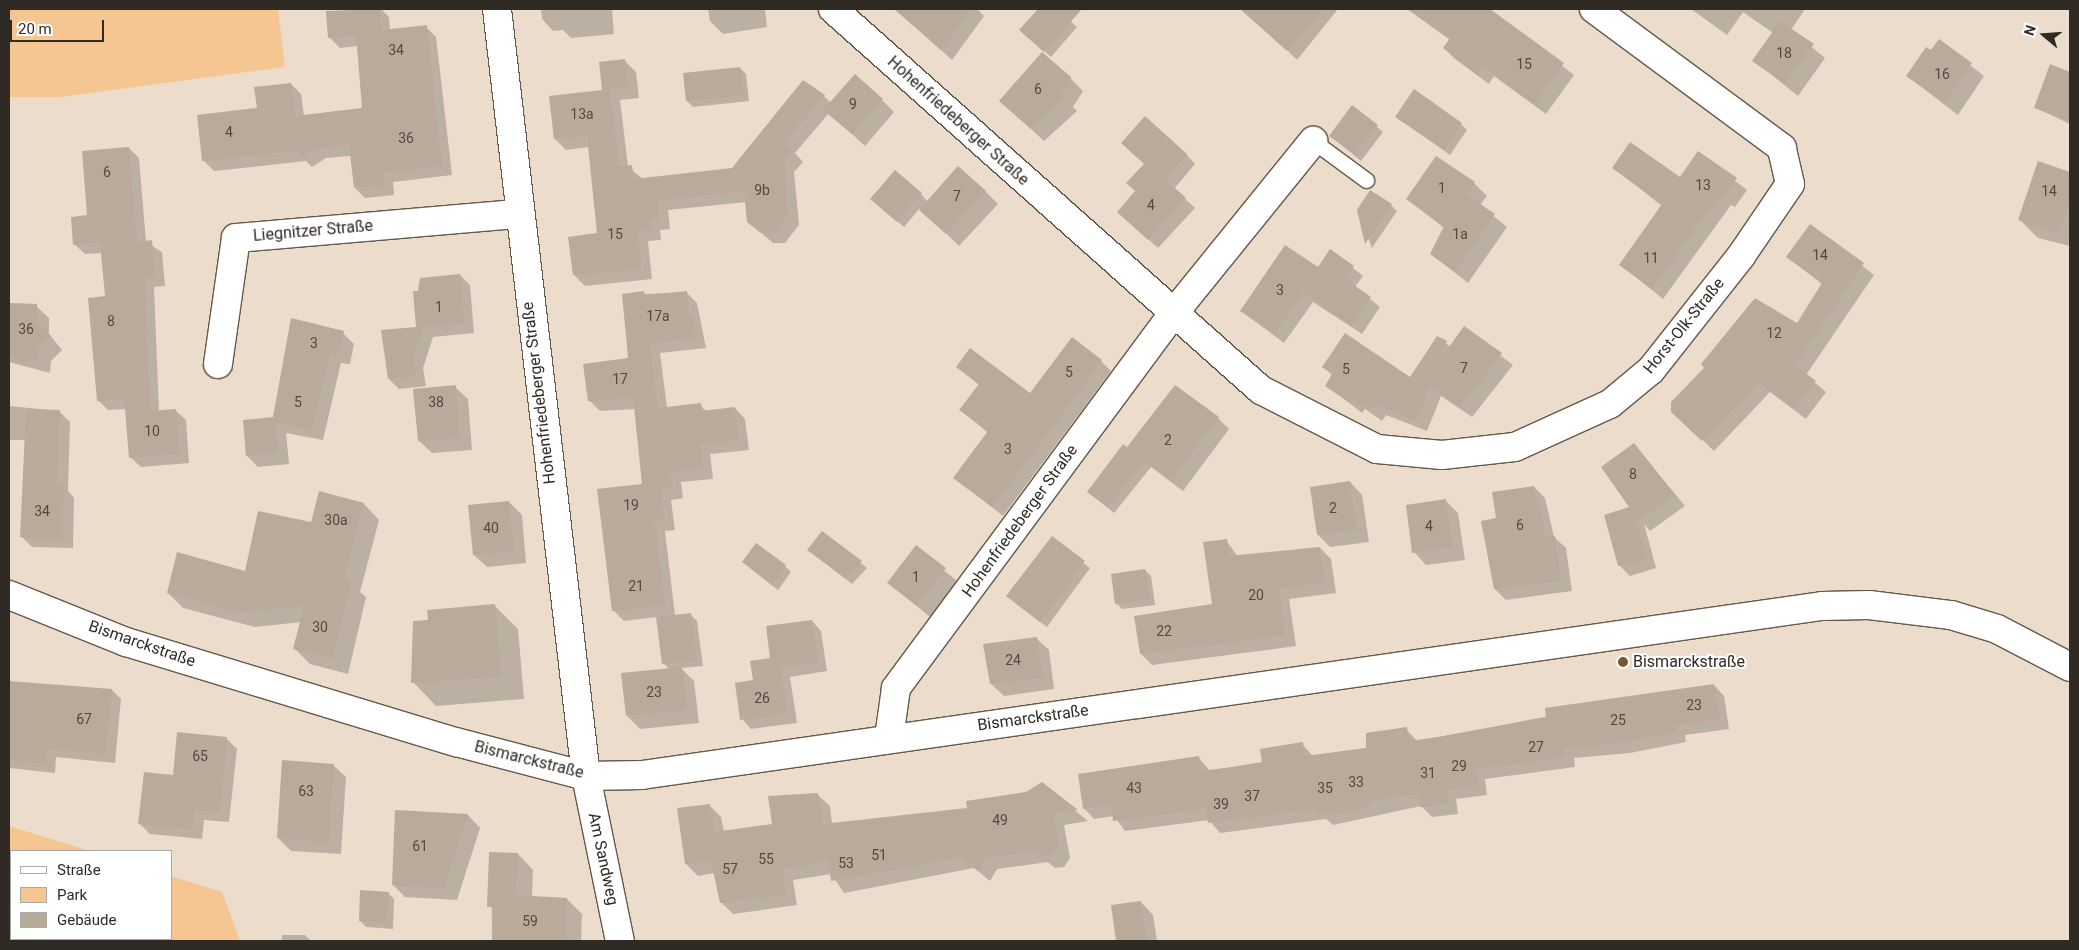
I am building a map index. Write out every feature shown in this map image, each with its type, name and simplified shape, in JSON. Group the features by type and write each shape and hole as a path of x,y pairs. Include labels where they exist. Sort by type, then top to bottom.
{"street":[{"name":"Hohenfriedeberger Straße","path":"497,9 517,214 586,776"},
{"name":"Hohenfriedeberger Straße","path":"833,9 1173,314"},
{"name":"Horst-Olk-Straße","path":"1173,314 1262,390 1377,449 1442,455 1515,447 1610,404 1651,370 1742,256 1790,184 1782,148 1594,9"},
{"name":"Hohenfriedeberger Straße","path":"889,738 896,688 1173,314 1313,141"},
{"name":"Liegnitzer Straße","path":"218,364 236,238 517,214"},
{"name":"Bismarckstraße","path":"9,595 126,642 456,742 586,776 642,775 889,738 1822,606 1869,605 1951,615 1997,629 2070,667"},
{"name":"Am Sandweg","path":"586,776 620,941"}],"lane":[{"path":"1313,141 1366,180"}],"green space":[{"path":"9,9 278,9 285,67 60,97 9,97"},
{"path":"9,826 87,850 10,850 10,940 172,940 172,876 222,892 240,941 9,941"}],"building":[{"path":"379,9 382,30 427,25 442,166 383,172 385,185 354,188 349,145 315,149 301,157 300,150 202,161 197,115 257,108 254,87 291,83 295,116 362,108 356,35 328,38 326,11"},
{"path":"894,9 971,9 941,50"},
{"path":"1038,9 1082,9 1044,52 1019,30"},
{"path":"1240,9 1325,9 1287,51"},
{"path":"1408,9 1490,9 1564,63 1534,104 1483,66 1477,74 1443,48 1450,38"},
{"path":"1780,21 1814,44 1785,84 1752,61"},
{"path":"1939,39 1972,63 1945,103 1906,76 1926,47 1931,50"},
{"path":"1042,52 1071,77 1070,84 1062,94 1066,97 1031,129 999,101"},
{"path":"625,59 628,87 610,89 619,166 632,165 634,179 732,168 803,80 825,95 785,142 793,150 784,161 788,214 774,232 761,233 747,222 744,191 658,200 660,218 650,219 651,229 638,231 641,269 573,275 568,237 597,233 587,136 554,139 549,96 602,90 599,62"},
{"path":"2050,64 2070,72 2070,121 2034,108"},
{"path":"740,67 744,95 686,101 683,73"},
{"path":"855,74 883,99 852,134 823,110"},
{"path":"1414,89 1462,123 1444,150 1395,117"},
{"path":"1352,105 1378,125 1355,155 1329,136"},
{"path":"1145,116 1187,154 1165,179 1186,198 1148,240 1117,212 1135,191 1126,183 1144,164 1121,143"},
{"path":"1630,142 1680,177 1698,151 1737,178 1723,197 1720,195 1652,289 1619,265 1662,204 1612,168"},
{"path":"129,147 137,242 152,240 155,276 145,277 150,411 176,409 180,453 129,458 124,398 97,401 88,298 105,296 100,242 73,245 71,217 87,215 82,151"},
{"path":"1436,156 1475,182 1467,195 1495,214 1455,272 1430,254 1444,226 1406,199"},
{"path":"2038,161 2070,172 2070,201 2059,233 2018,220"},
{"path":"958,166 986,191 946,234 919,210"},
{"path":"895,170 922,193 897,222 870,199"},
{"path":"1370,190 1392,204 1365,244 1357,210"},
{"path":"1810,224 1864,263 1795,365 1816,381 1795,409 1759,382 1702,441 1671,412 1671,402 1704,368 1701,364 1755,298 1797,323 1822,283 1786,257"},
{"path":"1285,245 1318,267 1330,249 1354,266 1345,279 1371,297 1352,326 1303,293 1275,334 1240,311"},
{"path":"460,274 465,324 423,327 413,357 416,376 388,379 381,330 416,327 413,291 418,291 420,278"},
{"path":"644,291 645,296 687,291 689,313 694,318 696,337 650,343 658,408 701,403 702,411 735,407 739,440 700,444 703,468 671,472 673,488 661,489 665,519 655,521 665,605 612,611 597,489 642,484 633,397 588,401 583,364 628,358 622,294"},
{"path":"9,303 37,304 37,321 51,336 39,348 38,361 21,361 9,354"},
{"path":"291,318 344,331 339,354 330,353 312,430 275,423 278,453 246,456 243,420 273,417"},
{"path":"1464,326 1502,353 1460,407 1430,386 1416,421 1375,404 1370,410 1353,399 1350,403 1325,386 1332,374 1322,367 1345,333 1410,377 1437,336 1447,341 1439,361"},
{"path":"1072,337 1102,360 992,507 953,478 988,431 959,410 979,384 956,367 970,348 1030,393"},
{"path":"456,385 460,438 418,441 413,389"},
{"path":"1175,385 1219,417 1171,481 1127,447"},
{"path":"26,409 60,410 57,486 64,486 63,538 20,537"},
{"path":"1634,443 1675,495 1638,521 1634,515 1647,558 1618,566 1604,515 1629,507 1601,467"},
{"path":"1123,444 1145,461 1107,507 1087,492"},
{"path":"1350,481 1357,530 1317,535 1310,487"},
{"path":"1534,486 1546,537 1555,536 1561,580 1494,589 1481,521 1496,518 1492,492"},
{"path":"319,491 364,503 344,579 351,581 333,659 293,649 304,606 239,612 167,593 177,552 245,571 258,511 311,522"},
{"path":"1446,499 1453,547 1412,553 1406,505"},
{"path":"509,501 514,551 473,555 468,505"},
{"path":"822,531 862,561 846,579 807,550"},
{"path":"1052,536 1085,561 1040,622 1006,596"},
{"path":"1227,539 1229,556 1320,547 1325,582 1279,589 1285,635 1140,654 1134,616 1212,604 1203,542"},
{"path":"756,543 786,565 772,585 742,562"},
{"path":"916,545 946,568 917,606 887,583"},
{"path":"1145,569 1150,599 1115,604 1111,574"},
{"path":"495,604 501,676 411,683 413,621 428,620 427,610"},
{"path":"691,613 697,660 662,664 656,617"},
{"path":"812,620 818,662 781,667 788,713 740,720 735,683 753,680 750,661 770,658 766,626"},
{"path":"1037,637 1043,677 990,684 983,644"},
{"path":"682,667 687,710 626,716 621,673"},
{"path":"9,681 112,689 106,754 47,748 45,764 9,760"},
{"path":"1714,684 1720,719 1675,725 1676,732 1619,743 1564,748 1565,757 1475,769 1478,785 1447,789 1449,803 1420,807 1419,794 1373,800 1367,808 1337,813 1321,815 1314,809 1208,823 1206,808 1113,821 1111,805 1083,809 1078,774 1199,756 1201,771 1232,767 1262,762 1260,749 1303,742 1305,756 1366,748 1366,733 1407,727 1409,741 1439,737 1546,718 1545,708"},
{"path":"177,732 227,737 220,812 194,810 192,829 138,824 144,772 173,775"},
{"path":"282,760 334,764 329,842 277,838"},
{"path":"1042,782 1078,810 1053,813 1059,846 1052,855 1042,857 1035,850 986,858 978,871 962,857 831,881 828,861 782,869 786,894 720,903 711,861 685,864 677,808 710,804 714,832 772,824 768,796 818,793 823,824 967,808 966,801 1026,792"},
{"path":"395,810 468,814 444,888 392,885"},
{"path":"489,852 518,853 516,895 567,898 566,941 492,941 494,907 487,907"},
{"path":"360,890 389,892 387,923 359,921"},
{"path":"1141,901 1147,941 1116,941 1111,905"}],"place":[{"name":"Bismarckstraße","path":"1623,662"}]}
